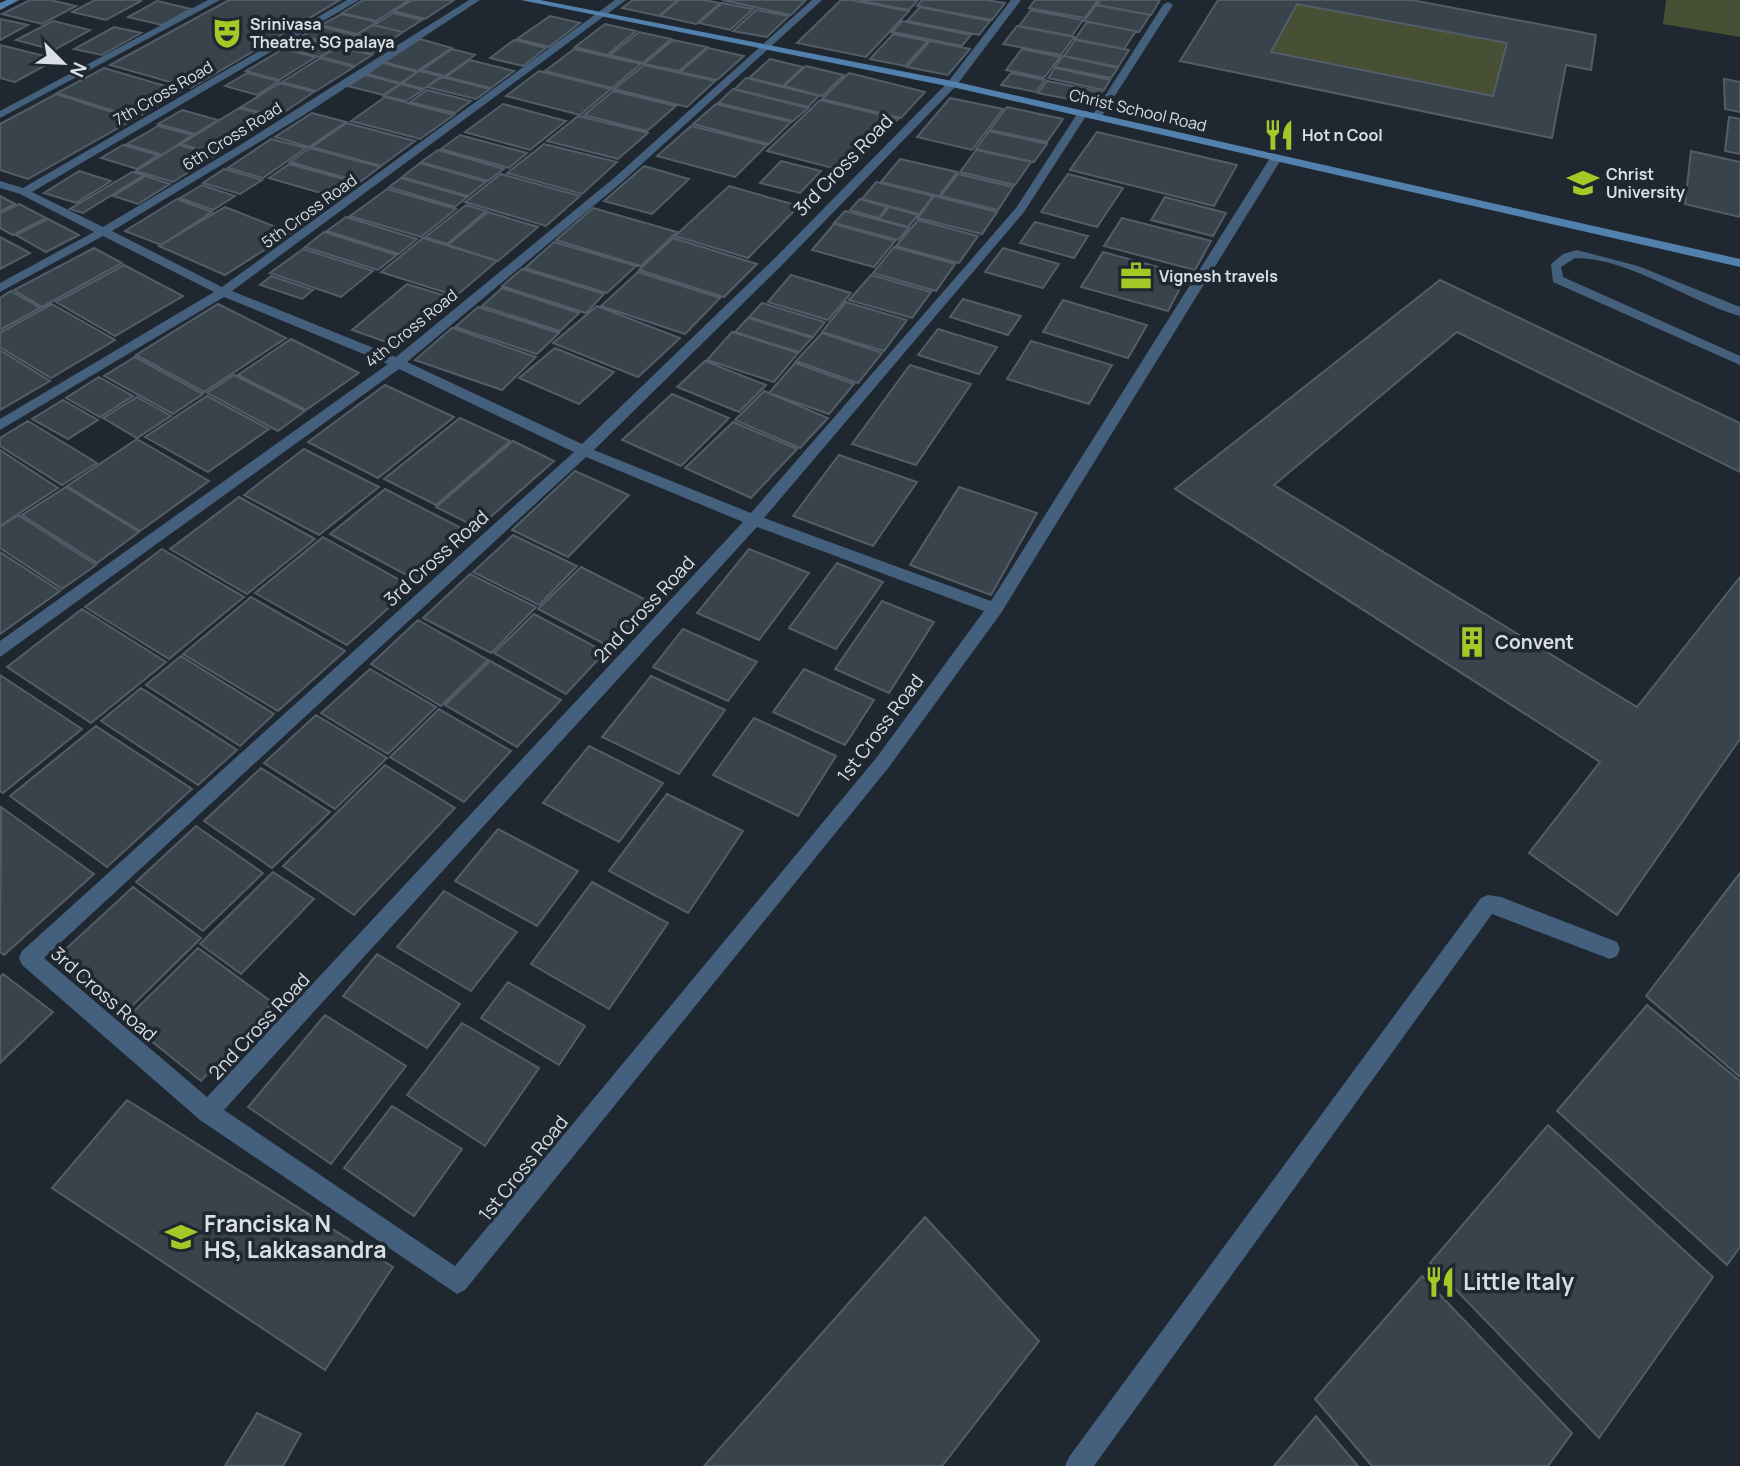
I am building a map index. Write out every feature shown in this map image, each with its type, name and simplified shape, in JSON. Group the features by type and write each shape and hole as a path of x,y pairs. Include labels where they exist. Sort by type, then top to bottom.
{"street":[{"path":"0,6 13,0"},
{"path":"0,115 215,0"},
{"name":"7th Cross Road","path":"24,192 354,0"},
{"name":"6th Cross Road","path":"0,288 103,234 335,91 475,0"},
{"name":"Christ School Road","path":"526,0 952,84 1740,263"},
{"name":"5th Cross Road","path":"0,425 223,292 621,0"},
{"name":"4th Cross Road","path":"0,650 398,363 618,180 817,0"},
{"name":"3rd Cross Road","path":"208,1112 29,958 584,451 780,260 952,84 1016,0"},
{"name":"2nd Cross Road","path":"208,1112 754,520 1020,210 1168,5"},
{"name":"1st Cross Road","path":"208,1112 457,1282 883,762 995,609 1276,158"},
{"path":"0,184 24,192 223,292 398,363 584,451 754,520 995,609"},
{"path":"1740,312 1604,260 1577,254 1562,259 1555,267 1558,279 1740,361"},
{"path":"1078,1466 1488,904 1501,906 1610,949"}],"green space":[{"path":"1666,0 1740,0 1740,37 1663,24"},
{"path":"1297,4 1507,43 1493,96 1271,52"}],"building":[{"path":"30,0 50,0 76,6 42,24 2,14"},
{"path":"95,0 141,1 106,20 72,12"},
{"name":"Srinivasa Theatre, SG palaya","path":"229,0 340,0 191,88 110,65"},
{"path":"363,0 409,0 376,21 342,13"},
{"path":"412,0 454,0 425,19 394,11"},
{"path":"633,0 678,0 659,16 622,8"},
{"path":"679,0 720,3 696,24 660,16"},
{"path":"722,0 806,0 791,15"},
{"path":"841,0 909,11 866,57 797,43"},
{"path":"858,0 918,0 909,10"},
{"path":"922,0 986,0 1005,3 992,20 917,6"},
{"path":"1035,0 1098,0 1085,18 1029,8"},
{"path":"1100,0 1160,0 1151,15 1097,5"},
{"path":"1218,0 1412,0 1596,35 1591,70 1566,65 1552,138 1180,61","holes":["1297,4 1507,43 1493,96 1271,52"]},
{"path":"157,1 191,9 162,25 128,17"},
{"path":"722,3 753,9 730,30 699,23"},
{"path":"1096,5 1150,15 1139,32 1084,21"},
{"path":"920,7 990,21 979,35 907,21"},
{"path":"756,10 789,16 767,37 733,31"},
{"path":"1031,10 1083,20 1072,36 1019,26"},
{"path":"393,13 422,20 403,32 374,25"},
{"path":"342,14 377,22 357,34 321,25"},
{"path":"550,16 580,23 549,47 517,39"},
{"path":"0,19 28,25 0,40"},
{"path":"53,21 90,30 54,50 16,40"},
{"path":"902,21 971,35 962,46 892,32"},
{"path":"1087,22 1136,31 1124,49 1075,39"},
{"path":"605,24 636,31 607,55 575,47"},
{"path":"373,25 403,32 388,42 358,34"},
{"path":"319,26 354,35 338,45 302,36"},
{"path":"1017,26 1074,37 1061,55 1003,44"},
{"path":"114,27 141,33 102,55 74,49"},
{"path":"639,32 671,39 643,63 610,55"},
{"path":"893,34 928,41 905,66 870,59"},
{"path":"357,35 388,43 371,54 339,46"},
{"path":"302,38 336,47 319,57 285,48"},
{"path":"420,39 452,48 417,71 384,62"},
{"path":"514,40 546,48 523,66 490,58"},
{"path":"673,40 707,47 679,71 644,64"},
{"path":"1075,40 1129,50 1118,67 1064,56"},
{"path":"930,41 970,49 948,75 907,67"},
{"path":"0,45 57,59 15,82 0,78"},
{"path":"338,47 372,55 355,66 321,57"},
{"path":"708,48 744,56 717,80 680,72"},
{"path":"283,49 316,57 279,80 246,71"},
{"path":"452,49 475,55 445,76 422,70"},
{"path":"574,49 641,64 612,88 545,71"},
{"path":"1022,49 1060,57 1044,78 1006,70"},
{"path":"1063,56 1118,68 1111,78 1055,67"},
{"path":"320,58 354,67 316,91 282,82"},
{"path":"770,59 803,67 783,86 749,78"},
{"path":"470,60 514,71 491,88 446,77"},
{"path":"383,63 417,72 401,83 367,74"},
{"path":"644,65 715,81 687,107 614,89"},
{"path":"806,66 844,75 822,96 784,86"},
{"path":"104,68 182,91 136,118 57,93"},
{"path":"1055,68 1110,80 1104,90 1048,78"},
{"path":"419,71 441,76 424,89 402,83"},
{"path":"539,71 611,89 580,115 506,96"},
{"path":"247,73 279,81 257,95 225,86"},
{"path":"849,73 925,92 901,118 822,99"},
{"path":"1011,73 1045,80 1036,92 1001,85"},
{"path":"366,75 400,84 383,95 348,86"},
{"path":"442,77 490,89 476,99 427,87"},
{"path":"746,78 819,96 808,107 735,89"},
{"path":"1724,79 1740,82 1740,112 1725,109"},
{"path":"1047,81 1102,92 1094,104 1038,93"},
{"path":"280,83 314,92 277,117 241,107"},
{"path":"401,84 423,90 406,101 384,96"},
{"path":"733,89 808,108 793,121 718,103"},
{"path":"427,90 471,101 455,113 410,102"},
{"path":"613,91 676,106 647,131 584,115"},
{"path":"56,94 134,119 28,179 0,170 0,124"},
{"path":"385,97 454,115 420,139 351,121"},
{"path":"950,98 1003,109 972,150 917,137"},
{"path":"820,100 898,119 848,172 767,151"},
{"path":"503,104 566,121 530,150 465,132"},
{"path":"716,104 791,122 769,144 693,124"},
{"path":"1007,107 1063,119 1047,142 990,130"},
{"path":"239,108 274,117 216,154 181,144"},
{"path":"182,110 218,120 195,134 158,124"},
{"path":"312,113 346,122 309,147 275,137"},
{"path":"578,116 648,133 618,159 547,141"},
{"path":"1729,117 1740,119 1740,154 1725,151"},
{"path":"347,123 415,141 381,166 312,147"},
{"path":"158,126 192,135 162,155 127,144"},
{"path":"691,126 767,145 735,177 657,156"},
{"path":"989,131 1047,144 1034,162 976,149"},
{"path":"1097,132 1237,165 1214,206 1070,170"},
{"path":"460,135 527,153 509,168 441,149"},
{"path":"271,139 306,148 263,178 228,168"},
{"path":"544,144 617,162 582,194 507,173"},
{"path":"123,145 158,155 137,169 101,158"},
{"path":"179,145 215,155 173,182 136,171"},
{"path":"310,148 380,167 360,182 290,162"},
{"path":"438,150 504,169 488,181 421,162"},
{"path":"976,150 1031,162 1015,185 960,172"},
{"path":"1691,151 1740,162 1740,217 1685,204"},
{"path":"900,159 957,172 939,196 881,182"},
{"path":"781,161 821,171 800,193 760,183"},
{"path":"420,163 486,182 468,196 402,177"},
{"path":"289,164 358,183 338,198 269,178"},
{"path":"644,166 689,179 652,214 604,201"},
{"path":"224,169 262,180 240,194 203,183"},
{"path":"79,171 111,181 76,203 44,193"},
{"path":"132,172 144,175 83,213 70,209"},
{"path":"501,174 580,196 546,226 465,202"},
{"path":"958,174 1013,187 998,210 941,196"},
{"path":"1068,174 1123,188 1097,227 1041,212"},
{"path":"146,176 170,184 138,204 113,196"},
{"path":"401,178 467,197 455,207 389,187"},
{"path":"876,182 933,196 919,214 862,199"},
{"path":"202,185 235,196 213,210 180,198"},
{"path":"729,186 799,206 748,258 675,236"},
{"path":"387,189 456,209 421,237 350,216"},
{"path":"0,196 15,204 0,211"},
{"path":"934,196 997,212 982,234 918,218"},
{"path":"1165,197 1226,213 1213,236 1151,220"},
{"path":"177,199 212,212 161,245 125,231"},
{"path":"860,199 887,207 879,218 850,210"},
{"path":"19,204 46,218 13,235 0,228 0,213"},
{"path":"466,205 486,211 447,244 425,237"},
{"path":"225,207 291,233 225,275 159,246"},
{"path":"889,207 918,215 908,227 879,219"},
{"path":"593,208 677,232 641,266 556,240"},
{"path":"845,211 909,228 898,240 834,223"},
{"path":"488,212 538,227 498,261 448,245"},
{"path":"346,217 417,239 399,254 327,231"},
{"path":"1122,218 1211,241 1195,270 1104,246"},
{"path":"48,219 79,235 46,252 16,235"},
{"path":"918,220 978,236 959,263 896,246"},
{"path":"1035,222 1088,236 1074,258 1020,243"},
{"path":"834,224 895,241 874,267 812,250"},
{"path":"324,232 397,255 378,270 305,247"},
{"path":"0,237 30,253 0,269"},
{"path":"423,238 497,261 456,296 381,272"},
{"path":"673,238 757,264 724,297 639,270"},
{"path":"554,242 636,266 607,293 525,268"},
{"path":"894,247 955,264 936,291 873,273"},
{"path":"94,248 122,263 42,307 14,290"},
{"path":"1003,248 1059,264 1043,288 985,272"},
{"path":"303,249 373,271 341,297 270,273"},
{"path":"1103,252 1187,275 1168,311 1081,287"},
{"path":"124,265 183,296 115,336 56,302"},
{"path":"522,269 604,294 586,313 502,286"},
{"path":"638,272 720,298 685,334 601,306"},
{"path":"791,275 851,293 828,320 768,302"},
{"path":"871,275 931,292 912,318 849,300"},
{"path":"271,276 313,290 302,299 260,285"},
{"name":"Convent","path":"1440,280 1740,423 1740,472 1457,332 1274,485 1637,707 1740,577 1740,739 1617,915 1529,853 1600,762 1175,489"},
{"path":"407,284 452,298 398,346 352,330"},
{"path":"502,288 579,313 560,331 482,306"},
{"path":"11,291 40,308 0,330 0,298"},
{"path":"963,299 1021,316 1008,335 950,317"},
{"path":"1063,300 1147,325 1128,358 1043,332"},
{"path":"846,302 907,320 884,351 822,332"},
{"path":"762,303 825,322 813,337 749,317"},
{"path":"52,304 115,340 51,378 0,347 0,333"},
{"path":"218,304 286,338 204,392 136,355"},
{"path":"597,306 680,338 638,377 553,343"},
{"path":"478,307 559,333 537,354 455,327"},
{"path":"748,318 812,338 799,352 735,332"},
{"path":"452,328 536,357 502,390 415,360"},
{"path":"938,329 997,347 979,374 918,355"},
{"path":"732,332 798,353 774,382 707,360"},
{"path":"822,333 882,353 858,383 796,361"},
{"path":"291,339 359,373 306,410 238,375"},
{"path":"1031,341 1112,365 1089,404 1007,379"},
{"path":"555,348 614,372 579,404 519,378"},
{"path":"0,350 50,381 0,410"},
{"path":"135,357 203,394 173,414 104,376"},
{"path":"705,361 766,385 739,412 677,387"},
{"path":"795,363 854,384 829,414 769,393"},
{"path":"910,365 971,384 916,465 852,444"},
{"path":"234,375 305,411 278,431 207,393"},
{"path":"99,377 133,396 100,417 66,398"},
{"path":"385,385 454,417 378,478 308,442"},
{"path":"764,391 828,418 800,448 735,420"},
{"path":"672,394 729,418 681,466 622,440"},
{"path":"207,396 269,429 208,472 145,437"},
{"path":"137,397 171,416 137,438 103,418"},
{"path":"63,400 98,420 68,439 32,419"},
{"path":"460,418 510,441 436,505 384,479"},
{"path":"28,421 97,463 62,485 0,446 0,438"},
{"path":"733,422 797,449 751,498 685,468"},
{"path":"137,439 209,481 140,531 67,486"},
{"path":"513,441 554,461 478,528 436,507"},
{"path":"304,449 379,487 319,535 244,495"},
{"path":"0,450 58,488 0,526"},
{"path":"839,455 917,482 873,546 793,516"},
{"path":"575,471 629,495 568,557 512,530"},
{"path":"66,487 139,532 97,563 22,515"},
{"path":"959,487 1037,513 991,595 910,565"},
{"path":"385,489 469,532 416,580 330,534"},
{"path":"239,497 315,539 247,594 170,549"},
{"path":"18,515 96,565 62,589 0,548 0,527"},
{"path":"513,535 577,566 539,605 473,572"},
{"path":"323,537 412,587 347,645 255,593"},
{"path":"162,549 244,597 169,659 85,607"},
{"path":"749,549 809,573 759,640 697,613"},
{"path":"0,552 60,591 0,634"},
{"path":"837,563 883,582 836,649 789,628"},
{"path":"581,567 654,604 612,648 538,609"},
{"path":"470,574 536,607 491,653 423,618"},
{"path":"251,597 345,651 278,711 183,654"},
{"path":"882,601 934,622 889,693 835,669"},
{"path":"82,609 166,662 91,723 7,667"},
{"path":"534,614 605,652 566,694 494,653"},
{"path":"418,620 488,660 441,706 371,664"},
{"path":"683,629 757,662 728,701 653,667"},
{"path":"181,656 274,714 240,746 146,685"},
{"path":"490,661 561,700 517,747 445,705"},
{"path":"370,669 436,707 388,754 321,713"},
{"path":"804,669 874,700 845,745 773,712"},
{"path":"0,675 82,729 3,793 0,791"},
{"path":"651,676 725,710 679,774 602,737"},
{"path":"141,688 237,750 198,785 101,721"},
{"path":"439,709 511,751 464,802 390,757"},
{"path":"316,715 387,758 335,809 264,763"},
{"path":"754,718 836,756 798,816 713,775"},
{"path":"96,726 192,789 107,867 10,796"},
{"path":"589,746 663,783 619,842 543,803"},
{"path":"385,765 455,808 354,915 283,866"},
{"path":"261,768 330,812 272,868 204,821"},
{"path":"667,794 743,831 688,913 609,871"},
{"path":"1,807 94,874 4,955 0,952"},
{"path":"196,826 263,873 203,931 136,882"},
{"path":"498,829 578,871 537,926 455,881"},
{"path":"273,872 314,899 241,974 200,944"},
{"path":"1740,873 1740,1077 1646,996"},
{"path":"592,882 668,923 609,1009 531,964"},
{"path":"133,887 201,938 122,1016 54,960"},
{"path":"444,891 517,932 471,991 397,947"},
{"path":"198,948 273,1003 201,1081 125,1020"},
{"path":"377,954 460,1004 427,1048 343,996"},
{"path":"3,974 53,1012 0,1063 0,977"},
{"path":"508,982 585,1026 559,1065 481,1018"},
{"path":"1647,1005 1740,1081 1740,1247 1727,1265 1557,1111"},
{"path":"325,1015 406,1066 331,1164 248,1107"},
{"path":"462,1023 539,1068 485,1146 407,1095"},
{"path":"127,1100 393,1267 325,1370 52,1188"},
{"path":"392,1106 462,1149 414,1216 344,1168"},
{"path":"1548,1125 1713,1277 1599,1438 1430,1263"},
{"path":"925,1217 1039,1341 942,1466 704,1466"},
{"path":"1422,1276 1572,1433 1548,1466 1372,1466 1315,1399"},
{"path":"257,1413 301,1434 283,1466 225,1466"},
{"path":"1316,1416 1358,1466 1274,1466"}],"place":[{"name":"Srinivasa Theatre, SG palaya","path":"227,33"},
{"name":"Hot n Cool","path":"1279,135"},
{"name":"Christ University","path":"1583,183"},
{"name":"Vignesh travels","path":"1136,276"},
{"name":"Convent","path":"1472,642"},
{"name":"Franciska N HS, Lakkasandra","path":"181,1237"},
{"name":"Little Italy","path":"1440,1282"}]}
